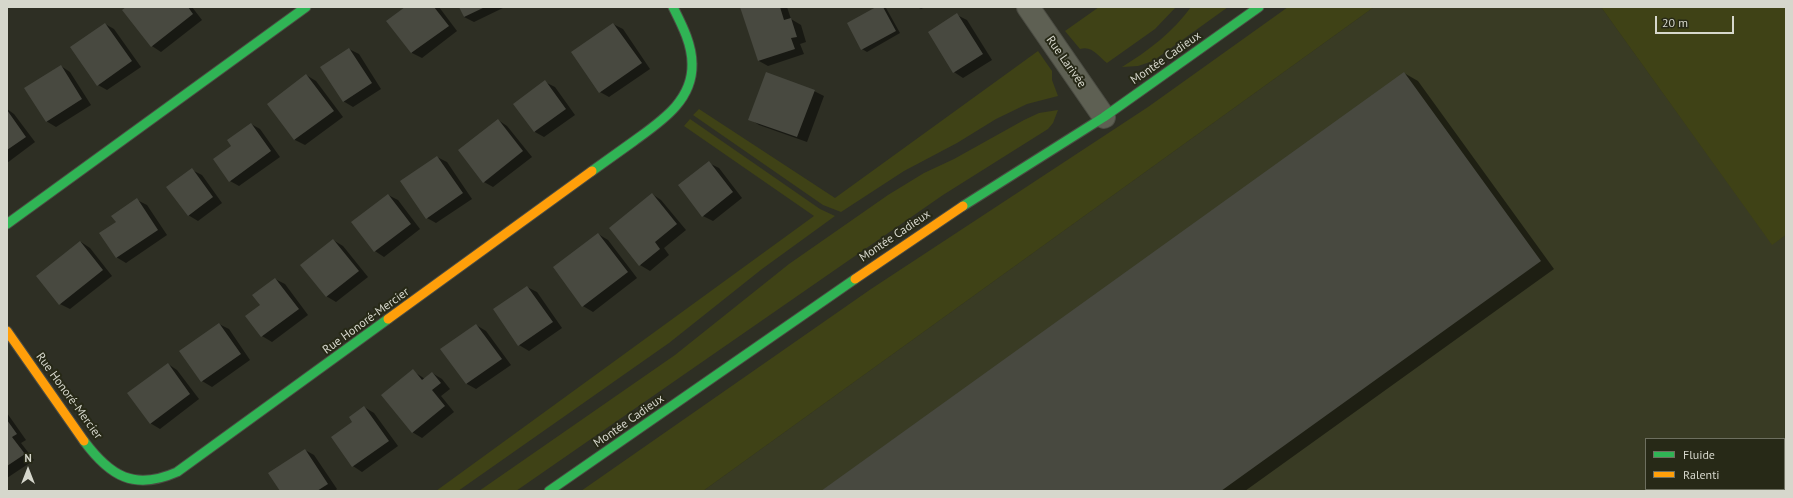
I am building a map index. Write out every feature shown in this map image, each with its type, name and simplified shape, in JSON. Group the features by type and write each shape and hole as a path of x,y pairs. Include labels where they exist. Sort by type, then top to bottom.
{"street":[{"path":"7,224 306,7"},
{"name":"Rue Honoré-Mercier","path":"7,331 83,437 112,471 121,476 142,481 152,481 177,472 660,122 683,97 689,86 692,73 691,50 686,34 673,7"},
{"name":"Rue Larivée","path":"1028,7 1104,117"},
{"name":"Montée Cadieux","path":"549,491 936,223 1104,117 1259,7"}],"shaded area":[{"path":"1374,7 1601,7 1772,244 1786,235 1786,491 703,491"}],"green space":[{"path":"1099,7 1176,7 1155,29 1107,63 1098,54 1091,50 1084,48 1080,49 1065,31"},
{"path":"1191,7 1228,7 1153,61 1138,66 1122,67 1160,40 1176,25"},
{"path":"1288,7 1374,7 703,491 581,491 871,289 1148,107"},
{"path":"1601,7 1786,7 1786,235 1772,245"},
{"path":"1038,51 1052,71 1052,80 1058,96 1027,104 996,119 957,143 904,171 841,212 823,205 693,115 699,109 835,198"},
{"path":"1058,110 1053,123 1048,129 943,195 516,491 479,491 675,355 789,264 888,195 924,173 954,159 1024,120 1039,113"},
{"path":"690,119 820,209 835,216 762,269 669,343 458,491 436,491 814,216 684,126"}],"building":[{"path":"126,7 188,7 193,14 151,47 122,10"},
{"path":"405,7 434,7 449,26 411,53 386,21"},
{"path":"459,7 485,7 464,17"},
{"path":"740,7 780,7 784,20 791,18 797,37 791,38 795,49 758,61"},
{"path":"876,7 883,7 896,31 861,50 847,23"},
{"path":"957,13 983,54 953,73 928,32"},
{"path":"105,23 132,61 97,86 70,47"},
{"path":"613,23 642,63 599,93 571,52"},
{"path":"349,48 372,83 343,102 320,67"},
{"path":"61,65 82,99 46,122 24,88"},
{"path":"766,72 815,90 797,137 748,120"},
{"path":"1404,72 1541,261 1221,491 821,491"},
{"path":"306,74 334,111 294,140 267,104"},
{"path":"545,80 566,109 534,132 513,104"},
{"path":"7,110 26,137 7,150"},
{"path":"498,119 523,151 483,183 458,150"},
{"path":"251,123 271,151 229,182 213,159 231,146 227,140"},
{"path":"437,156 463,193 426,219 400,181"},
{"path":"709,161 733,192 702,217 678,185"},
{"path":"192,168 213,197 188,216 166,187"},
{"path":"652,193 677,224 655,242 660,249 639,266 609,228"},
{"path":"388,194 411,224 374,252 351,222"},
{"path":"137,198 158,230 116,258 99,233 116,222 111,216"},
{"path":"598,233 628,272 582,307 553,267"},
{"path":"333,239 359,271 326,297 300,265"},
{"path":"80,241 103,270 59,305 36,276"},
{"path":"275,278 299,309 261,337 245,316 260,305 252,295"},
{"path":"527,286 553,322 518,346 493,309"},
{"path":"219,323 241,354 201,382 179,351"},
{"path":"476,324 502,359 466,384 440,349"},
{"path":"168,363 190,394 150,424 127,393"},
{"path":"413,369 422,380 432,372 441,383 432,390 445,406 412,433 381,395"},
{"path":"364,406 389,441 352,467 331,437 352,422 349,417"},
{"path":"7,420 17,434 12,437 25,454 7,466"},
{"path":"305,449 328,484 317,491 280,491 268,473"}],"traffic: fast":[{"path":"7,224 306,7"},
{"path":"592,171 664,118 681,100 687,89 691,77 692,57 686,35 673,7"},
{"path":"963,206 1104,117 1259,7"},
{"path":"549,491 855,279"},
{"path":"84,441 103,463 124,477 136,480 148,480 162,478 177,472 388,319"}],"traffic: slow":[{"path":"388,319 592,171"},
{"path":"855,279 963,206"},
{"path":"7,331 84,441"}]}
